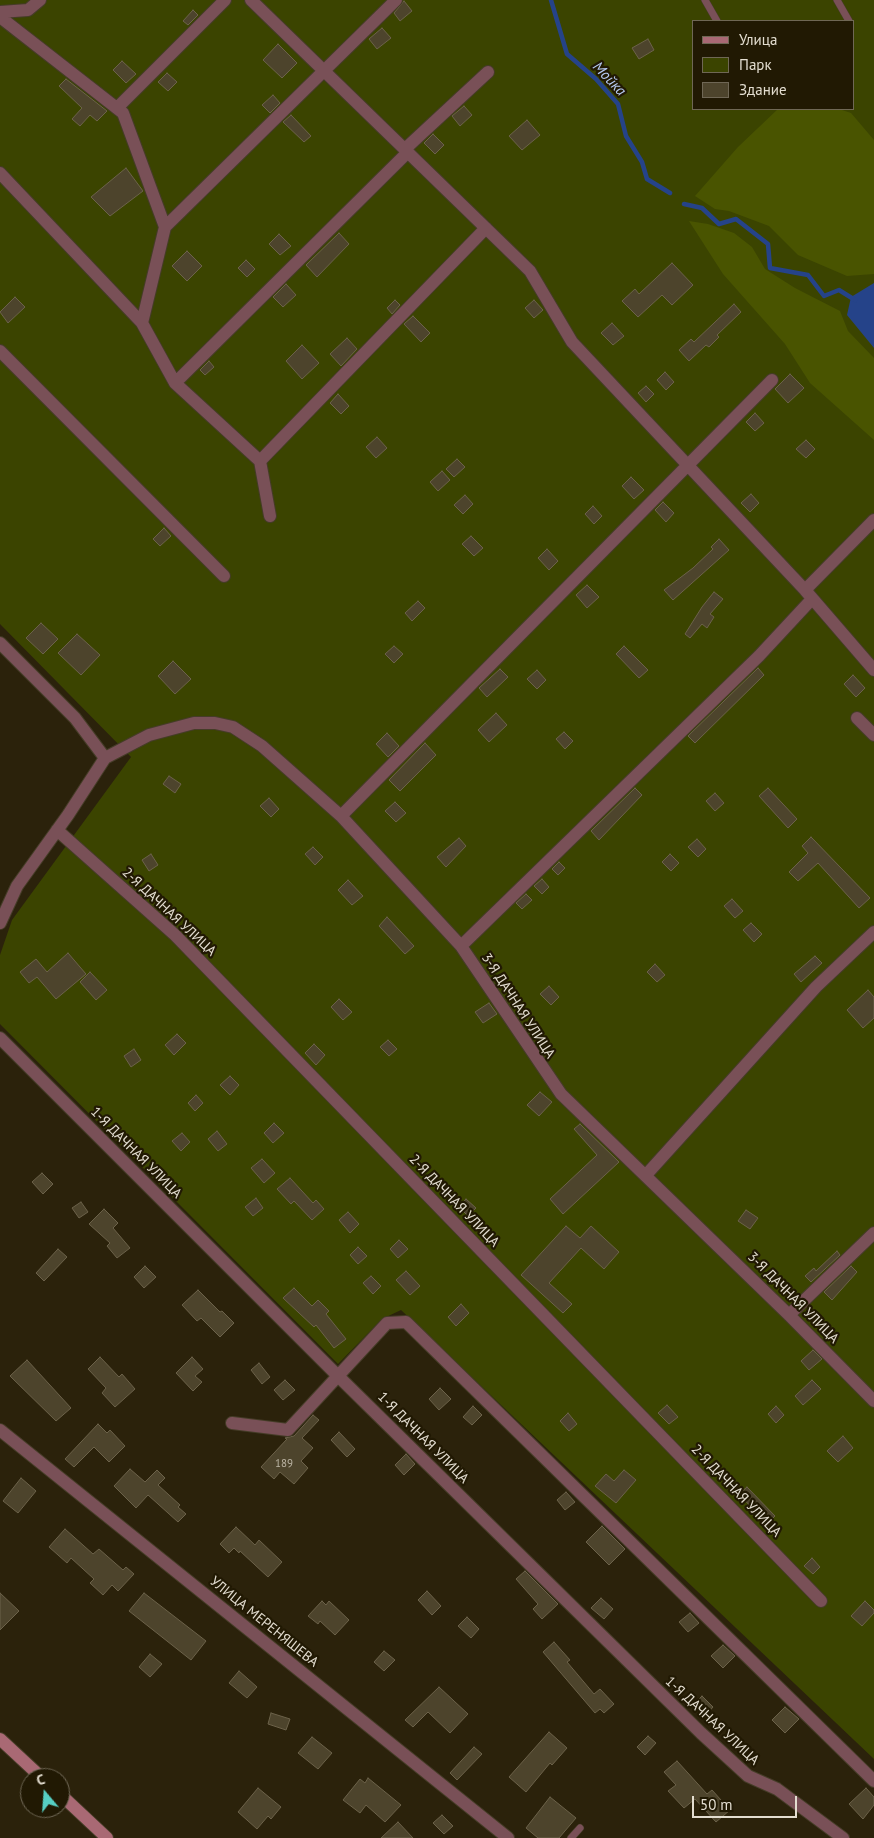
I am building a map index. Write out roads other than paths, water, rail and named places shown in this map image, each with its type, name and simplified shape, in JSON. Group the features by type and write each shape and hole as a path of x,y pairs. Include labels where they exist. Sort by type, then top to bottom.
{"street":[{"path":"0,12 28,10 40,0"},
{"path":"116,108 225,0"},
{"path":"251,0 530,271 572,342 808,594 874,670"},
{"path":"142,323 165,227 396,0"},
{"path":"0,17 123,113 165,227"},
{"path":"175,383 406,151 488,72"},
{"path":"0,173 142,323 175,383 260,461 270,516"},
{"path":"260,461 486,228"},
{"path":"0,350 224,576"},
{"path":"341,816 772,380"},
{"path":"461,946 759,656 808,594 874,520"},
{"path":"0,643 75,718 105,758 17,886 0,922"},
{"path":"857,718 874,735"},
{"name":"3-Я ДАЧНАЯ УЛИЦА","path":"105,758 127,744 168,728 194,723 215,723 247,734 341,816 461,946 556,1088 789,1315 874,1401"},
{"name":"2-Я ДАЧНАЯ УЛИЦА","path":"57,830 175,935 821,1601"},
{"path":"646,1176 816,987 874,932"},
{"name":"1-Я ДАЧНАЯ УЛИЦА","path":"0,1038 338,1376 701,1734 748,1776 787,1796 843,1838"},
{"path":"789,1315 874,1233"},
{"path":"232,1423 288,1430 386,1323 406,1322 874,1781"},
{"name":"УЛИЦА МЕРЕНЯШЕВА","path":"0,1430 508,1838"},
{"path":"0,1739 31,1768"},
{"path":"70,1803 108,1838"}],"lane":[{"path":"705,0 716,20"},
{"path":"837,0 848,20"},
{"path":"571,1838 580,1828"}],"water":[{"path":"874,283 874,348 847,315 851,297"}],"waterway":[{"name":"Мойка","path":"551,0 567,54 596,79 618,104 626,136 642,162 647,179 670,193"},
{"name":"Мойка","path":"684,204 702,208 719,224 736,219 768,244 770,268 808,275 824,296 839,290 855,300"}]}
